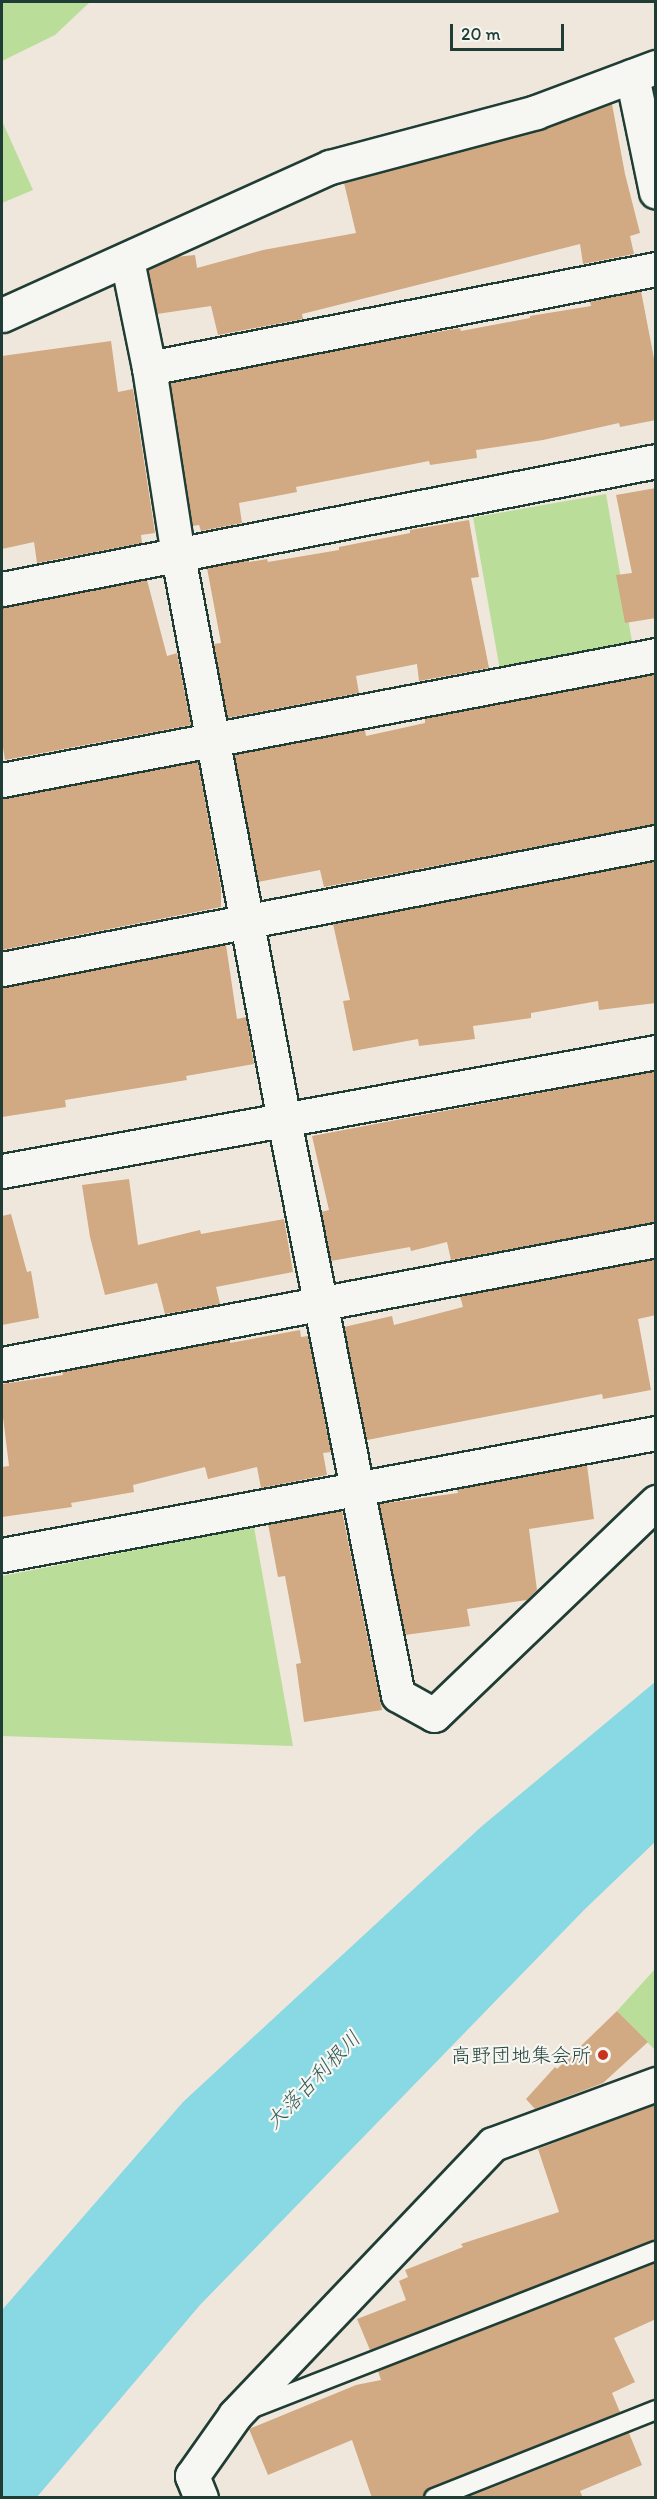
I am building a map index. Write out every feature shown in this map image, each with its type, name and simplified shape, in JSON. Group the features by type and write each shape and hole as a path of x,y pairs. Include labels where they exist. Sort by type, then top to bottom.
{"street":[{"path":"2,315 330,167 536,111 644,72 656,192"},
{"path":"127,260 149,368 178,556 212,740 284,1120 398,1695 434,1715 656,1502"},
{"path":"149,368 656,269"},
{"path":"2,589 656,461"},
{"path":"2,780 656,655"},
{"path":"2,969 656,843"},
{"path":"2,1171 656,1052"},
{"path":"2,1364 656,1240"},
{"path":"2,1555 656,1434"},
{"path":"201,2498 192,2476 235,2415 493,2144 656,2084"}],"lane":[{"path":"235,2415 656,2251"},
{"path":"434,2498 656,2410"}],"green space":[{"path":"2,2 90,2 55,35 2,61"},
{"path":"2,121 33,190 2,203"},
{"path":"606,494 633,650 500,673 473,517"},
{"path":"254,1527 293,1746 2,1736 2,1576"},
{"path":"655,1969 655,2050 617,2011"}],"water":[{"name":"大落古利根川","path":"655,1682 655,1842 584,1910 200,2305 37,2497 2,2497 2,2310 183,2102 482,1826"}],"building":[{"path":"612,104 625,174 640,233 630,236 634,254 583,264 580,244 302,314 303,319 218,335 211,306 157,314 148,270 175,257 195,255 197,268 263,250 356,233 344,183 541,130"},
{"path":"641,291 656,369 656,420 620,427 619,423 543,440 476,450 477,458 430,465 429,461 296,487 297,492 239,503 242,523 201,531 199,525 192,526 170,383 392,340 460,328 461,331 530,318 530,316 591,306 590,301"},
{"path":"111,341 118,392 133,389 155,533 141,535 142,543 37,563 34,542 2,549 2,356"},
{"path":"656,488 656,618 625,623 616,575 632,573 616,495"},
{"path":"469,520 479,577 471,578 489,668 419,681 417,664 356,676 359,693 227,718 214,644 221,643 207,568 249,560 249,562 267,559 268,562 339,550 339,547 410,533 410,530"},
{"path":"147,580 167,656 177,653 191,725 5,760 2,741 2,608"},
{"path":"654,674 656,824 324,887 320,870 258,882 234,755 365,730 366,736 425,723 425,718"},
{"path":"198,762 221,888 221,907 2,950 2,799"},
{"path":"656,861 656,1003 599,1010 598,1001 531,1013 531,1018 473,1026 475,1039 419,1046 418,1039 353,1051 343,1001 350,1000 333,924"},
{"path":"226,945 237,1019 246,1017 254,1064 186,1076 187,1080 65,1100 66,1107 2,1117 2,987"},
{"path":"656,1071 656,1222 451,1260 447,1242 411,1251 410,1247 331,1261 321,1212 329,1210 312,1136"},
{"path":"129,1179 138,1245 200,1230 201,1234 284,1219 293,1272 216,1287 220,1304 165,1314 157,1283 105,1295 90,1237 82,1185"},
{"path":"11,1214 27,1272 31,1271 39,1318 2,1325 2,1216"},
{"path":"656,1259 656,1315 638,1319 651,1390 603,1399 602,1394 367,1440 344,1327 392,1316 394,1325 463,1307 460,1296"},
{"path":"300,1330 301,1337 308,1336 331,1452 323,1453 327,1475 261,1488 257,1467 208,1479 205,1467 133,1485 134,1492 71,1503 72,1507 2,1517 2,1467 9,1466 2,1409 2,1384 63,1375 62,1372 230,1340 230,1343"},
{"path":"587,1465 594,1519 529,1529 537,1590 527,1600 467,1609 470,1626 405,1635 379,1504 458,1493 457,1489"},
{"path":"342,1511 382,1710 304,1722 296,1664 301,1663 285,1576 278,1577 268,1524"},
{"name":"高野団地集会所","path":"617,2011 648,2042 603,2083 535,2109 526,2099 555,2067 557,2069"},
{"path":"656,2104 656,2240 370,2350 357,2319 406,2300 399,2281 408,2277 405,2270 463,2247 461,2244 559,2212 538,2149"},
{"path":"656,2263 656,2319 614,2338 635,2382 612,2393 620,2412 430,2488 423,2498 372,2498 352,2440 268,2475 249,2429 356,2385 381,2380 378,2371"},
{"path":"629,2433 642,2465 580,2491 583,2498 466,2498"}],"place":[{"name":"高野団地集会所","path":"603,2055"}]}
